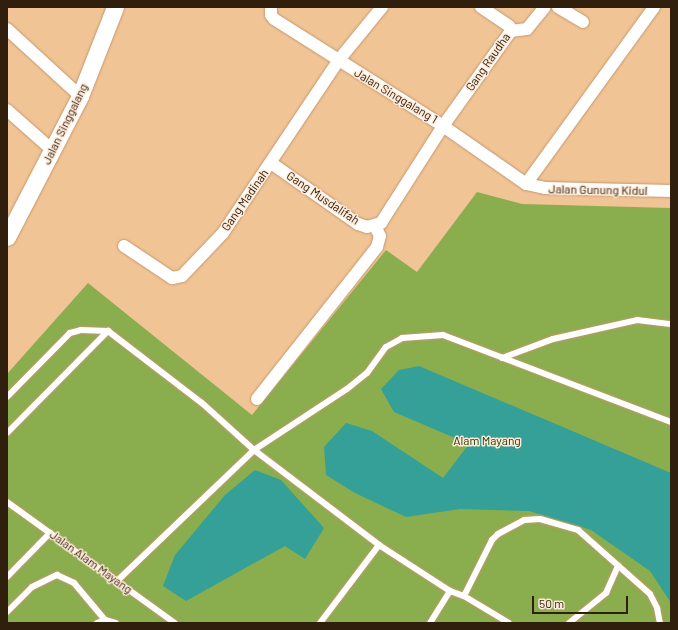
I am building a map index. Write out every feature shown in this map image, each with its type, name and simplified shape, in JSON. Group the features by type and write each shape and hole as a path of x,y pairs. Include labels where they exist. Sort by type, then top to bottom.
{"main road":[{"name":"Jalan Singgalang","path":"7,237 80,96 115,7"}],"street":[{"name":"Jalan Singgalang 1","path":"271,7 271,15 274,18 338,61 443,126 526,184"},
{"path":"338,61 382,7"},
{"name":"Gang Raudha","path":"443,126 511,31 509,26 481,7"},
{"path":"511,31 527,29 545,7"},
{"path":"558,7 583,22"},
{"path":"526,184 654,7"},
{"path":"7,29 80,96"},
{"name":"Gang Madinah","path":"124,246 172,278 180,278 223,233 338,61"},
{"path":"7,110 52,150"},
{"name":"Gang Musdalifah","path":"271,163 358,224 375,226 381,223 443,126"},
{"name":"Jalan Gunung Kidul","path":"526,184 545,188 671,191"},
{"path":"257,399 377,247 380,236 375,226"}],"lane":[{"path":"502,358 553,339 637,320 671,324"},
{"path":"7,397 70,333 81,330 108,331 202,403 254,450 379,545 450,591 464,596 509,623"},
{"path":"7,433 108,331"},
{"path":"117,581 254,450 347,390 366,373 386,348 402,338 443,335 671,422"},
{"name":"Jalan Alam Mayang","path":"7,502 175,623"},
{"path":"464,596 492,540 506,529 524,520 540,519 578,530 650,594 657,608 660,623"},
{"path":"7,577 50,533"},
{"path":"320,623 379,545"},
{"path":"569,623 606,593 618,566"},
{"path":"7,612 32,588 57,575 74,583 105,620 116,623"},
{"path":"430,623 450,591"},
{"path":"97,623 105,620"}],"green space":[{"name":"Alam Mayang","path":"477,192 522,204 671,208 671,623 7,623 7,374 88,283 252,415 386,250 417,272"}],"water":[{"path":"419,366 671,473 671,603 650,571 591,530 529,511 460,509 406,517 355,493 326,475 324,447 346,423 372,431 443,478 469,444 394,412 381,389 399,370"},
{"path":"255,470 281,480 324,528 305,559 285,546 186,601 163,586 175,555 225,495"}]}
